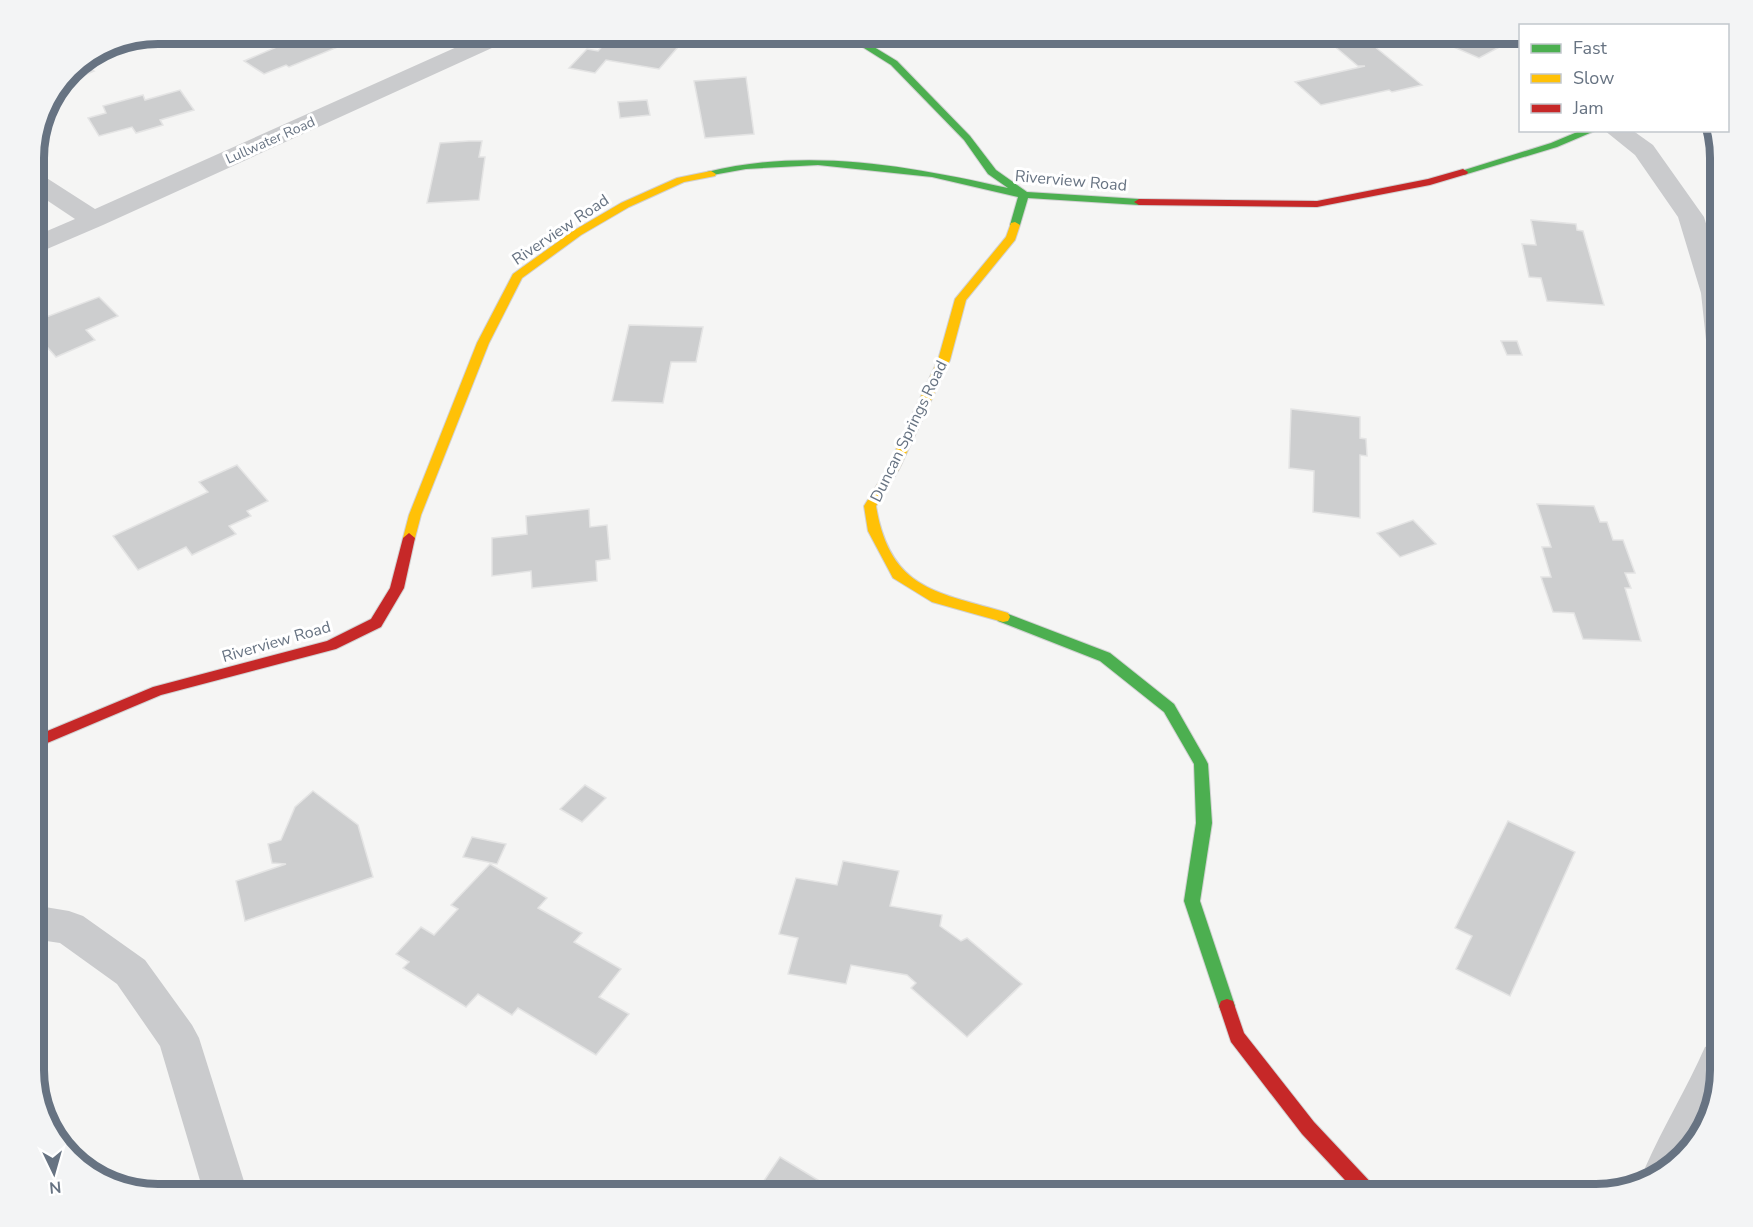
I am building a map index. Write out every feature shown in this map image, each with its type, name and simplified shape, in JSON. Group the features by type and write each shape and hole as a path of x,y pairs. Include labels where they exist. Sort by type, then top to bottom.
{"street":[{"name":"Lullwater Road","path":"44,242 482,44"},
{"path":"863,44 894,63 967,138 992,172 1024,195"},
{"name":"Riverview Road","path":"44,737 158,691 331,645 376,623 397,588 415,515 483,343 517,276 577,233 625,205 681,180 746,166 818,162 932,174 1024,195 1100,201 1317,204 1430,182 1554,145 1587,132"},
{"path":"1619,132 1644,150 1691,217 1710,279"},
{"path":"44,187 94,220"},
{"name":"Duncan Springs Road","path":"1024,195 1011,238 961,299 944,360 892,469 870,506 874,531 898,575 937,599 1002,616 1105,657 1169,708 1201,764 1204,823 1192,901 1237,1037 1308,1128 1361,1184"},
{"path":"44,924 69,928 132,972 178,1038 223,1184"},
{"path":"1680,1146 1702,1110"}],"building":[{"path":"275,44 345,44 289,67 286,65 264,74 244,61 279,46"},
{"path":"605,44 660,44 678,47 659,69 606,60 595,73 569,68 587,49 598,51"},
{"path":"1371,44 1422,85 1321,105 1295,82 1365,66 1358,66 1333,45"},
{"path":"1447,44 1505,44 1479,58"},
{"path":"88,67 94,71 75,79"},
{"path":"746,77 754,134 705,138 694,81"},
{"path":"180,90 194,110 160,120 163,125 136,133 132,127 99,136 88,118 106,113 103,106 143,95 145,100"},
{"path":"647,100 650,115 620,118 618,102"},
{"path":"482,141 479,157 485,157 479,200 427,203 440,143"},
{"path":"1531,220 1576,224 1577,230 1583,231 1604,305 1547,301 1541,278 1529,277 1522,244 1536,245"},
{"path":"99,297 118,316 86,330 95,340 56,357 48,348 44,350 44,318"},
{"path":"629,325 703,327 696,362 671,362 663,403 612,401"},
{"path":"1501,341 1517,341 1522,355 1507,355"},
{"path":"1291,409 1360,417 1360,438 1366,439 1367,456 1360,455 1360,518 1313,512 1314,471 1289,468"},
{"path":"237,465 268,501 247,511 251,516 229,526 236,534 192,555 186,547 138,570 113,536 208,492 199,482"},
{"path":"1537,504 1594,506 1600,522 1607,522 1613,540 1623,540 1635,573 1625,573 1631,588 1625,588 1641,641 1583,639 1574,613 1553,612 1541,577 1551,577 1542,547 1551,547"},
{"path":"589,509 590,527 607,525 610,559 596,561 597,581 532,588 531,571 492,576 492,538 527,534 526,516"},
{"path":"1413,520 1436,544 1400,557 1377,533"},
{"path":"585,785 606,798 582,822 560,809"},
{"path":"313,791 358,825 373,877 245,921 236,881 286,864 272,863 268,844 281,840 295,807"},
{"path":"1508,821 1575,852 1510,996 1456,969 1472,936 1455,928"},
{"path":"472,837 506,844 497,864 463,857"},
{"path":"843,861 899,871 890,906 942,915 940,926 961,941 967,938 1022,984 967,1037 911,988 916,983 907,975 851,965 846,984 788,974 798,938 779,934 796,878 837,885"},
{"path":"490,864 547,898 538,908 582,933 574,942 621,969 599,997 629,1014 596,1055 518,1008 512,1015 478,994 466,1007 403,968 409,962 396,954 421,927 434,935 458,909 451,905"},
{"path":"780,1157 825,1184 762,1184"}],"traffic: fast":[{"path":"863,44 894,63 967,138 992,172 1024,195 1015,225"},
{"path":"1463,172 1554,145 1587,132"},
{"path":"711,174 746,166 818,162 932,174 1024,195 1139,202"},
{"path":"1003,617 1105,657 1169,708 1201,764 1204,823 1192,901 1227,1006"}],"traffic: slow":[{"path":"409,538 415,515 483,343 517,276 577,233 625,205 681,180 711,174"},
{"path":"1003,617 937,599 898,575 874,531 870,506 893,469 944,360 961,299 1011,238 1015,225"}],"traffic: jam":[{"path":"1139,202 1317,204 1430,182 1463,172"},
{"path":"44,738 158,691 331,645 376,623 397,588 409,538"},
{"path":"1227,1006 1237,1037 1308,1128 1361,1184"}]}
